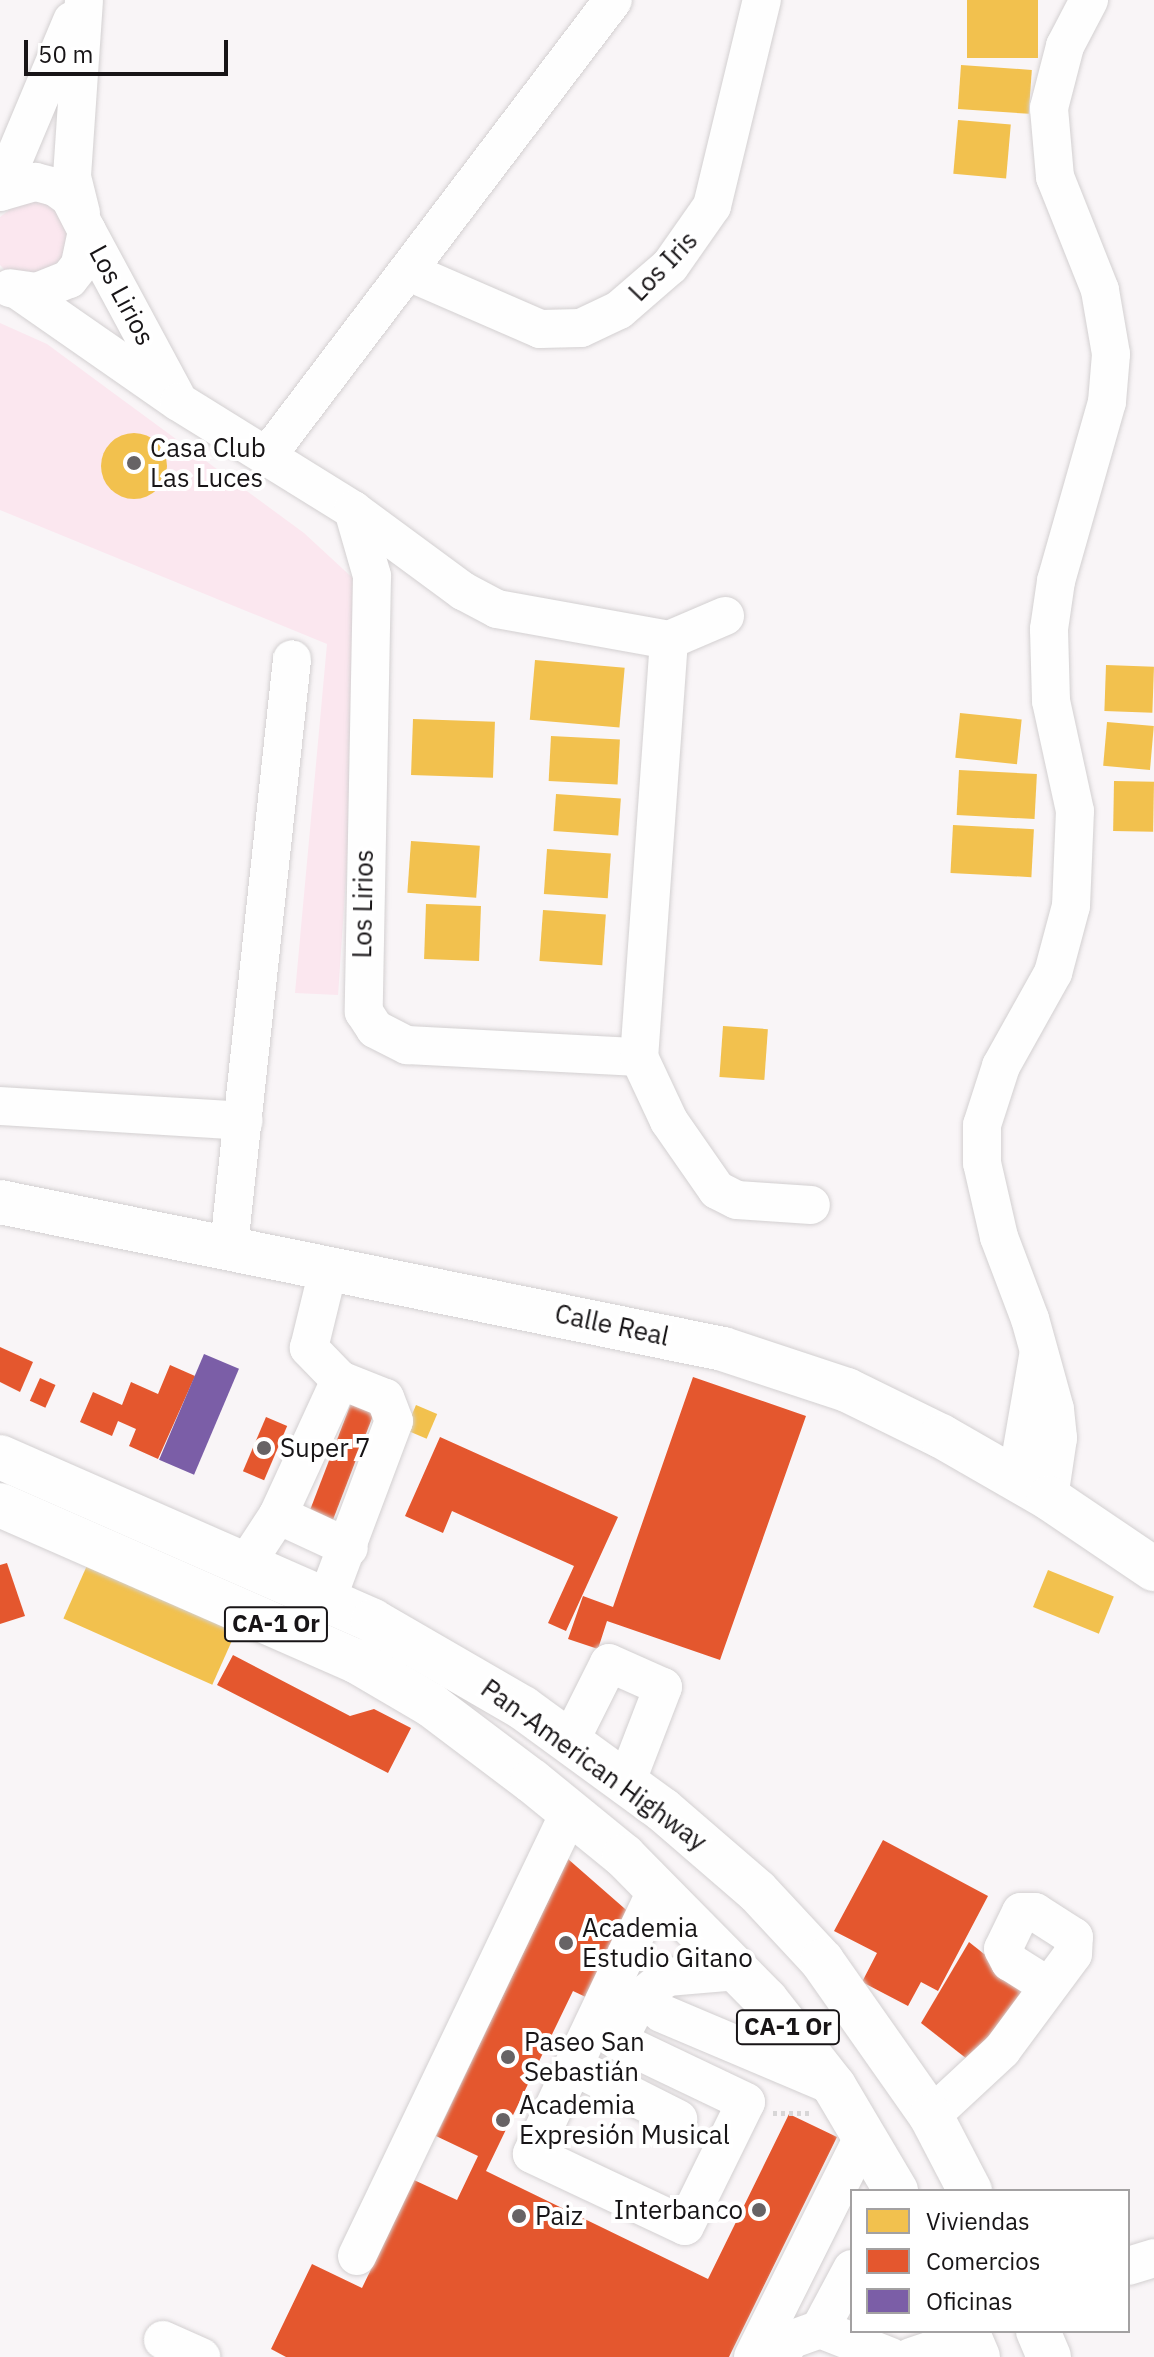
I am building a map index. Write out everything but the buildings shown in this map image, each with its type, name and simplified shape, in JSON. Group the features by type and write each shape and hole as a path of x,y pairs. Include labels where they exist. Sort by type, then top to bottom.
{"main road":[{"name":"Calle Real","path":"5,1203 329,1266 723,1349 847,1390 1033,1488 1154,1569"},
{"name":"Pan-American Highway","path":"0,1457 327,1599 454,1665 570,1741 626,1783 757,1891 822,1961 931,2116 969,2189"},
{"name":"Pan-American Highway","path":"0,1505 356,1661 431,1705 570,1812 657,1889 738,1971 849,2110 895,2189"},
{"path":"1039,2333 1049,2357"}],"street":[{"path":"0,192 83,0"},
{"path":"10,287 37,292 69,279 80,265 84,222 72,176 83,0"},
{"path":"267,456 409,272 581,36 613,0"},
{"name":"Los Iris","path":"409,272 540,329 581,328 619,310 670,266 712,206 762,0"},
{"path":"1033,1488 1058,1438 1039,1353 993,1212 982,1163 982,1125 1001,1066 1053,973 1071,906 1075,811 1051,701 1049,629 1056,581 1107,402 1111,354 1100,290 1055,177 1049,108 1065,46 1089,0"},
{"path":"0,192 36,182 70,198 84,222"},
{"name":"Los Lirios","path":"84,222 179,402"},
{"name":"Los Lirios","path":"10,287 179,402 353,510 440,574 497,609 669,640"},
{"name":"Los Lirios","path":"353,510 372,576 361,995 375,1029 407,1045 639,1057"},
{"path":"371,620 383,591 397,577 420,570 440,574"},
{"path":"725,616 669,640 639,1057 669,1121 717,1190 737,1200 811,1205"},
{"path":"229,1246 292,659"},
{"path":"0,1106 244,1121"},
{"path":"327,1599 349,1548 394,1421 385,1398 340,1380 309,1348 329,1266"},
{"path":"246,1564 278,1515 340,1380"},
{"path":"278,1515 349,1548"},
{"path":"570,1741 609,1663 663,1687 626,1783"},
{"path":"357,2256 570,1812"},
{"path":"605,2034 657,1889"},
{"path":"605,2034 746,2102 685,2226 532,2154 573,2066 640,1998 667,1977 738,1971"},
{"path":"931,2116 1002,2050 1032,2015 1048,1986"},
{"path":"661,2013 849,2110 753,2357"},
{"path":"573,2066 678,2119"},
{"path":"1130,2265 1154,2258"},
{"path":"820,2329 850,2273"},
{"path":"780,2357 790,2340 820,2329 894,2357 911,2357 972,2342"},
{"path":"905,2333 911,2357"},
{"path":"163,2340 201,2357"}],"path":[{"path":"746,2102 775,2114 849,2110"}],"shaded area":[{"path":"21,201 49,202 70,219 63,272 12,277 0,265 0,217"},
{"path":"0,323 47,344 304,533 357,582 362,644 338,995 295,993 327,644 0,510"}],"place":[{"name":"Casa Club Las Luces","path":"134,463"},
{"name":"Super 7","path":"264,1448"},
{"name":"Academia Estudio Gitano","path":"566,1943"},
{"name":"Paseo San Sebastián","path":"508,2057"},
{"name":"Academia Expresión Musical","path":"503,2120"},
{"name":"Interbanco","path":"759,2210"},
{"name":"Paiz","path":"519,2216"}]}
